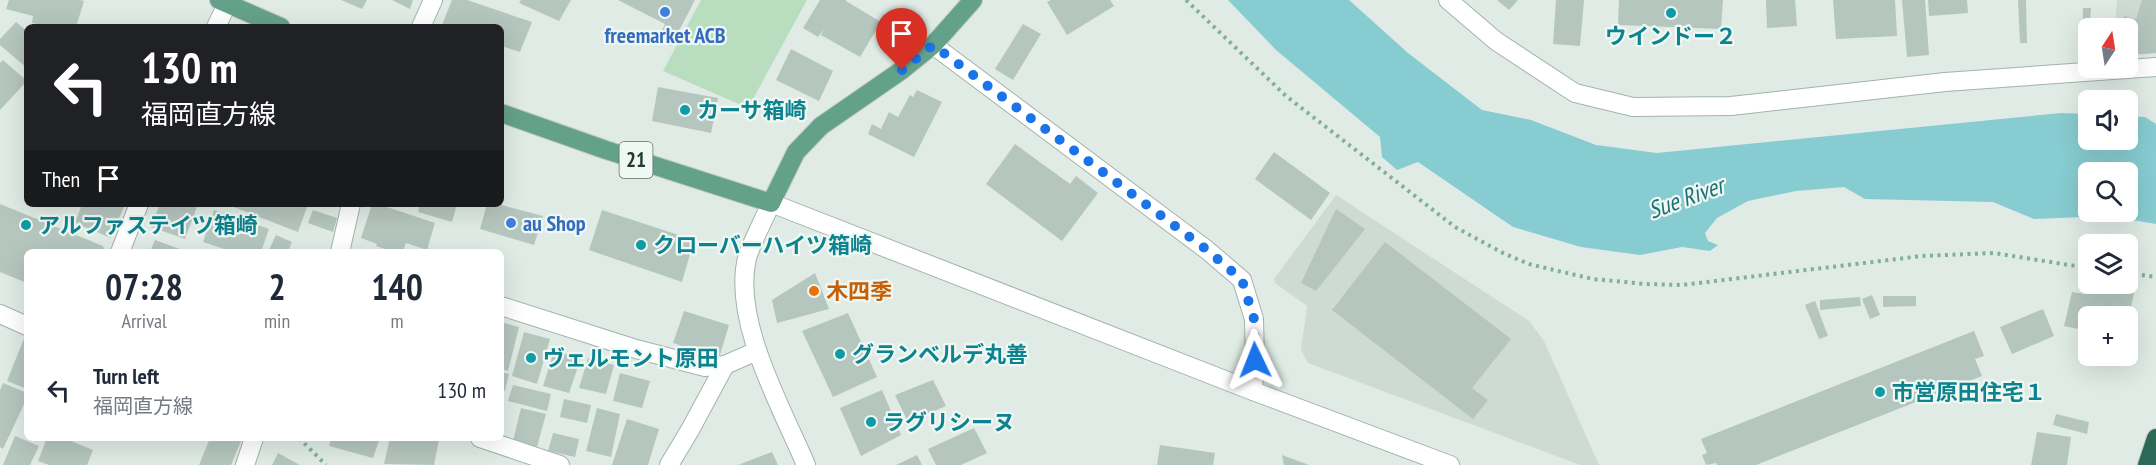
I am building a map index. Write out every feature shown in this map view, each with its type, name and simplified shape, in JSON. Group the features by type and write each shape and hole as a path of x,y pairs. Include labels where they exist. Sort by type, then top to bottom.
{"highway":[{"path":"2147,465 2156,438"}],"main road":[{"path":"771,203 796,152 821,126 902,70 933,45 971,1"},
{"path":"223,2 274,24"},
{"name":"21","path":"504,114 606,150 771,203"}],"street":[{"path":"422,24 433,0"},
{"path":"1448,0 1496,41 1575,93 1632,107 1731,106 1945,82 2156,67"},
{"path":"217,24 223,2"},
{"path":"933,45 1198,243 1242,280 1254,319 1253,391"},
{"path":"806,465 757,351 745,298 747,258 771,203 1253,391 1450,465"},
{"path":"121,249 138,207"},
{"path":"342,249 350,207"},
{"path":"504,307 705,367 725,365 757,351"},
{"path":"0,314 24,325"},
{"path":"669,465 725,365"},
{"path":"245,465 253,441"},
{"path":"489,441 560,465"}],"path":[{"path":"1186,0 1286,96 1403,188 1455,227 1529,264 1593,279 1682,285 1922,256 1994,253 2078,266"},
{"path":"2138,275 2156,277"},
{"path":"301,441 326,465"}],"shaded area":[{"path":"2117,0 2156,0 2156,53 2138,54 2138,18 2116,18"},
{"path":"1336,195 1529,321 1544,341 1599,465 1580,465 1308,363 1301,350 1307,306 1275,283 1274,279"}],"green space":[{"path":"701,0 807,0 748,108 663,71"}],"water":[{"name":"Sue River","path":"1228,0 1349,0 1408,53 1482,110 1531,120 1596,145 1657,153 2061,113 2078,114 2078,150 2138,150 2138,117 2145,117 2156,124 2156,224 2138,221 2138,162 2078,162 2078,217 2034,219 1993,202 1865,199 1844,187 1796,191 1748,201 1717,218 1705,233 1708,241 1718,245 1710,251 1682,247 1640,255 1581,247 1513,227 1418,162 1397,170 1382,157 1380,137 1276,50"}],"building":[{"path":"9,0 84,1 77,24 36,24 32,23 33,16 6,9"},
{"path":"341,0 367,0 362,9"},
{"path":"392,0 413,0 410,9"},
{"path":"452,0 467,0 532,22 520,52 504,47 504,24 442,24"},
{"path":"521,0 571,0 559,21 519,3"},
{"name":"freemarket ACB","path":"618,0 695,0 671,46 657,41 665,24"},
{"path":"820,0 846,0 881,22 860,57 821,35 824,29 818,37 803,28"},
{"path":"1051,0 1110,0 1114,6 1067,35 1047,2"},
{"path":"1497,0 1518,0 1509,10"},
{"path":"1556,0 1584,0 1580,46 1553,44"},
{"name":"ウインドー２","path":"1619,0 1723,0 1721,29 1618,25"},
{"path":"1766,0 1795,0 1797,26 1767,28"},
{"path":"1833,0 1895,0 1897,36 1836,39"},
{"path":"1902,0 1925,0 1929,55 1907,57"},
{"path":"1928,0 1967,0 1968,13 1929,16"},
{"path":"2018,0 2026,0 2027,43 2020,43"},
{"path":"2142,0 2156,0 2156,53 2138,54 2136,18"},
{"path":"2083,8 2091,8 2090,18 2083,18"},
{"path":"16,22 24,29 24,65 0,45 0,39"},
{"path":"1023,24 1041,34 1013,80 995,69"},
{"path":"791,49 833,71 819,101 776,80"},
{"path":"3,60 24,78 24,84 0,110 0,63"},
{"name":"カーサ箱崎","path":"658,87 718,98 711,133 652,121"},
{"path":"917,90 942,102 914,157 868,134 872,124 881,129 889,112 898,117 910,95 913,97"},
{"path":"1015,144 1070,184 1076,176 1098,193 1062,241 986,184"},
{"path":"1274,152 1330,193 1311,220 1255,179"},
{"name":"アルファステイツ箱崎","path":"0,204 103,246 104,249 24,249 24,282 0,272"},
{"name":"au Shop","path":"504,206 543,216 534,245 480,229 486,207"},
{"path":"81,207 124,207 111,238 75,223"},
{"path":"159,207 197,207 185,239 151,227"},
{"path":"234,207 307,207 298,232"},
{"path":"371,207 387,207 435,223 427,249 406,243 404,249 385,249 361,238"},
{"path":"419,207 456,207 452,222 418,212"},
{"path":"1336,209 1365,229 1316,291 1301,283"},
{"path":"214,210 269,229 262,249 224,249 203,242"},
{"path":"313,210 337,218 333,232 308,223"},
{"name":"クローバーハイツ箱崎","path":"602,210 694,240 682,282 589,250"},
{"path":"276,235 292,242 289,249 269,249"},
{"path":"155,240 180,249 151,249"},
{"path":"1385,242 1511,339 1472,388 1488,400 1473,419 1332,310"},
{"path":"815,273 829,309 777,323 772,300"},
{"path":"2072,292 2078,294 2134,294 2131,306 2078,306 2078,329 2064,326"},
{"path":"1872,295 1880,315 1870,319 1862,299"},
{"path":"1883,296 1916,296 1916,306 1883,307"},
{"path":"1860,297 1861,306 1820,310 1820,300"},
{"path":"1815,301 1828,336 1819,339 1805,305"},
{"path":"2043,309 2054,336 2012,354 2000,327"},
{"path":"684,311 729,325 719,358 673,343"},
{"name":"グランベルデ丸善","path":"848,313 877,377 833,397 802,331"},
{"path":"504,323 519,327 508,371 504,370"},
{"name":"市営原田住宅１","path":"1974,331 1984,356 1975,359 1982,376 1756,465 1717,465 1716,463 1706,465 1702,455 1707,453 1701,439"},
{"name":"ヴェルモント原田","path":"524,332 550,339 537,384 512,376"},
{"path":"24,338 24,388 7,381"},
{"path":"554,351 581,358 569,393 543,386"},
{"path":"588,358 614,365 606,394 579,388"},
{"path":"504,373 509,374 504,391"},
{"path":"620,373 650,381 642,408 613,401"},
{"path":"933,380 946,406 908,422 895,395"},
{"path":"3,383 24,392 24,404 3,449 0,447 0,390"},
{"path":"513,385 551,394 547,411 508,401"},
{"name":"ラグリシーヌ","path":"882,390 901,435 861,456 840,408"},
{"path":"564,399 591,405 587,423 560,417"},
{"path":"521,408 546,414 537,447 513,441"},
{"path":"597,408 620,414 611,457 586,451"},
{"path":"2056,414 2089,422 2087,434 2053,425"},
{"path":"627,419 659,429 648,465 612,465"},
{"path":"974,428 987,453 961,465 936,465 928,449"},
{"path":"2037,432 2071,437 2067,465 2031,465"},
{"path":"553,433 579,439 575,457 548,451"},
{"path":"15,436 39,446 30,465 3,465"},
{"path":"46,441 71,441 93,450 87,465 49,465 38,461"},
{"path":"209,441 241,441 231,465 199,465"},
{"path":"330,441 379,441 373,458 329,446"},
{"path":"389,441 439,441 434,465 384,464"},
{"path":"1160,445 1215,453 1213,465 1157,465"},
{"path":"772,452 778,465 738,465"},
{"path":"278,453 300,465 272,465"},
{"path":"917,455 922,465 896,465"},
{"path":"1282,455 1309,465 1284,465"}],"place":[{"name":"freemarket ACB","path":"665,12"},
{"name":"ウインドー２","path":"1671,13"},
{"name":"カーサ箱崎","path":"685,110"},
{"name":"au Shop","path":"511,223"},
{"name":"アルファステイツ箱崎","path":"26,225"},
{"name":"クローバーハイツ箱崎","path":"641,245"},
{"name":"木四季","path":"814,291"},
{"name":"グランベルデ丸善","path":"840,354"},
{"name":"ヴェルモント原田","path":"531,358"},
{"name":"市営原田住宅１","path":"1880,392"},
{"name":"ラグリシーヌ","path":"871,422"}],"route":[{"path":"902,70 933,45 1207,250 1242,280 1254,319 1255,360"}]}
